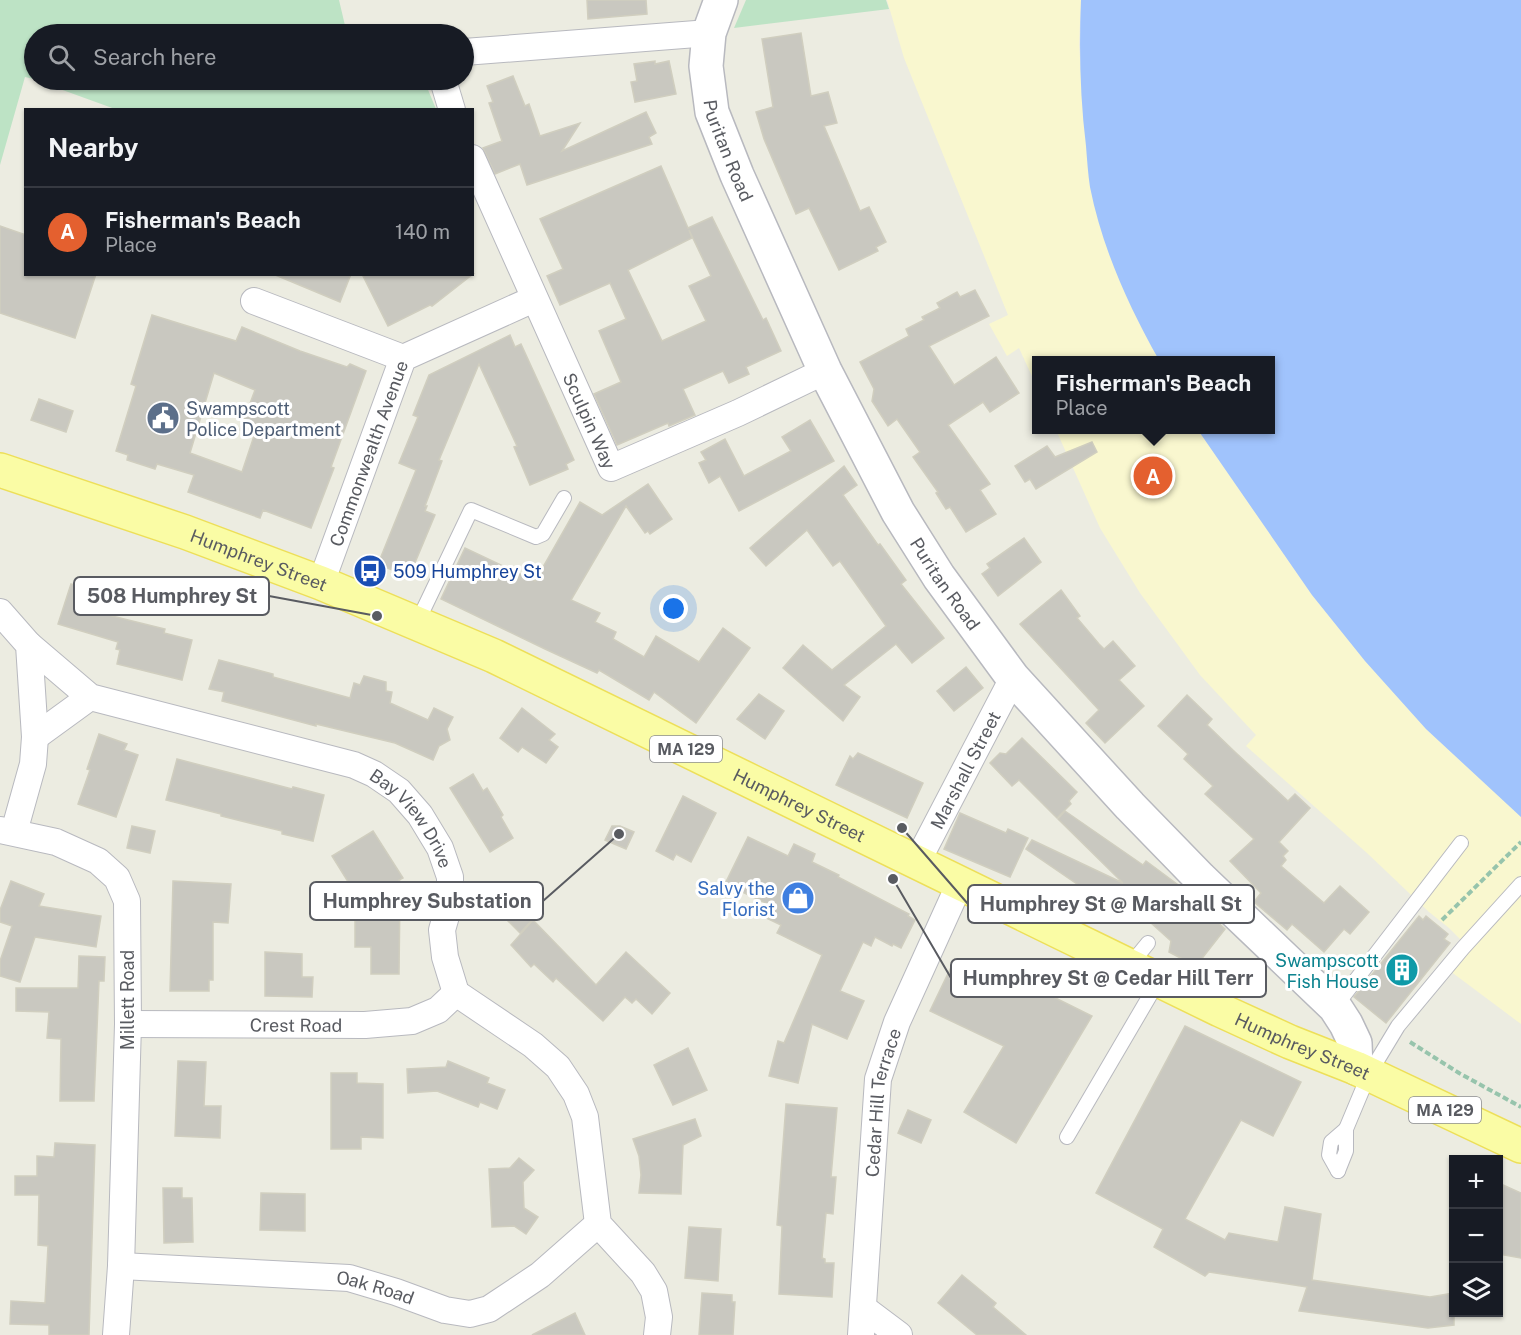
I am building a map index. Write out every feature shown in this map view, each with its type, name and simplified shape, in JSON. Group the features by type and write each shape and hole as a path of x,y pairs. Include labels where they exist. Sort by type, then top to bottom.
{"main road":[{"name":"Humphrey Street","path":"0,470 174,529 321,583 494,656 960,883 1226,998 1290,1042 1363,1071 1521,1146"}],"street":[{"name":"Puritan Road","path":"722,0 709,33 706,66 712,112 736,175 825,371 898,512 939,577 1013,678 1130,806 1195,885 1258,946 1335,1007 1355,1043 1363,1071"},
{"path":"474,51 709,33"},
{"path":"446,90 451,108"},
{"name":"Sculpin Way","path":"474,163 611,468 825,371"},
{"name":"Commonwealth Avenue","path":"321,583 403,358 534,299"},
{"path":"254,301 403,358"},
{"path":"0,612 29,645"},
{"name":"Bay View Drive","path":"29,645 90,697 156,712 354,765 374,774 399,790 420,815 440,848 450,877 450,902 442,930 445,957 456,993"},
{"name":"Millett Road","path":"29,645 35,737 33,764 7,831 56,842 98,861 117,878 127,901 128,1024 121,1266 116,1335"},
{"name":"Marshall Street","path":"917,862 1013,678"},
{"path":"35,737 90,697"},
{"name":"Cedar Hill Terrace","path":"861,1335 878,1079 897,1022 960,883"},
{"path":"456,993 533,1045 558,1067 576,1094 585,1118 598,1224 643,1273 654,1291 659,1317 657,1335"},
{"name":"Crest Road","path":"128,1024 365,1025 412,1021 438,1010 456,993"},
{"name":"Oak Road","path":"121,1266 349,1278 445,1310 470,1314 489,1309 540,1275 598,1224"},
{"path":"863,1308 899,1335"}],"lane":[{"path":"417,623 471,510 536,537 543,534 564,498"},
{"path":"1335,1007 1461,843"},
{"path":"1346,1129 1363,1071 1463,948 1521,884"},
{"path":"1067,1137 1146,963"}],"path":[{"path":"1442,920 1521,842"},
{"path":"1395,1032 1459,1073 1521,1107"}],"green space":[{"path":"0,0 339,0 345,24 24,24 24,81 0,165"},
{"path":"746,0 886,0 889,9 734,28"},
{"path":"63,90 428,90 436,108 112,108"}],"sand":[{"path":"887,0 1081,0 1079,45 1090,187 1108,251 1142,329 1157,356 1032,356 1032,376 1019,348 1007,356 989,324 1008,315 904,58"},
{"path":"1058,434 1201,434 1312,595 1365,661 1426,729 1521,817 1521,1024 1450,971 1468,947 1367,853 1246,746 1256,735 1200,675 1140,593 1100,528"}],"water":[{"path":"1081,0 1521,0 1521,817 1426,729 1365,661 1312,595 1201,434 1275,434 1275,356 1157,356 1127,298 1109,255 1095,210 1090,187 1084,128 1080,55"}],"building":[{"path":"587,0 646,0 647,14 588,19"},
{"path":"801,33 811,96 828,92 837,123 824,126 860,211 869,207 886,242 876,247 878,251 839,270 809,208 796,214 764,139 756,112 773,107 762,39"},
{"path":"655,61 655,64 669,61 676,94 635,102 631,82 637,81 634,64"},
{"path":"513,76 525,106 529,104 540,136 580,123 562,151 646,112 656,133 649,137 652,144 527,185 520,164 495,174 483,148 502,141 489,103 493,102 487,86"},
{"path":"661,166 688,228 712,217 763,320 766,318 781,351 746,367 749,374 729,383 723,371 683,389 695,415 669,426 668,423 617,445 594,394 621,382 599,331 626,319 610,283 560,305 547,276 563,269 540,219","holes":["689,230 711,276 689,286 706,321 662,341 628,270 692,238"]},
{"path":"0,226 24,234 24,276 95,276 75,338 0,313"},
{"path":"278,276 350,276 340,302"},
{"path":"363,276 470,276 432,306 388,326"},
{"path":"975,290 989,316 929,346 954,385 996,357 1019,393 990,412 983,402 948,425 990,484 980,490 996,514 966,532 950,507 946,509 936,493 938,492 913,457 920,452 897,419 888,426 872,401 874,389 860,362 909,336 906,329 924,320 922,317 940,308 937,303 957,292 960,297"},
{"path":"152,315 236,341 242,327 300,351 347,367 350,364 366,371 331,467 334,468 311,528 263,510 260,518 188,492 194,475 157,464 155,469 127,460 128,455 116,451 136,386 131,384","holes":["214,373 255,390 240,430 254,436 242,472 190,453"]},
{"path":"510,335 515,347 521,344 574,460 566,464 568,469 530,485 514,447 517,446 479,364 439,460 442,461 425,506 427,506 425,511 435,515 409,577 378,564 416,470 399,463 418,417 413,415 429,375"},
{"path":"39,399 73,411 66,432 31,420"},
{"path":"810,420 834,461 739,511 720,476 709,483 699,463 706,460 701,452 725,439 744,476 791,451 782,437"},
{"path":"1092,442 1097,452 1036,489 1030,479 1025,482 1015,466 1047,446 1055,457"},
{"path":"844,466 857,485 843,495 906,580 901,584 944,638 912,663 896,644 844,685 860,697 843,721 783,668 803,645 832,670 886,626 840,561 833,566 807,530 766,566 750,548"},
{"path":"648,484 672,519 650,534 648,531 645,533 626,506 571,600 600,613 595,622 616,632 613,639 644,657 656,636 699,662 723,628 750,648 696,723 654,692 649,700 599,670 597,673 441,599 465,548 535,581 580,502 602,515"},
{"path":"1024,538 1041,562 998,596 982,574 990,568 987,564"},
{"path":"71,584 113,597 108,615 165,629 164,633 192,640 182,680 117,664 120,650 116,649 118,642 58,624"},
{"path":"1061,590 1080,616 1077,618 1099,644 1104,649 1113,641 1135,666 1119,680 1144,706 1105,743 1086,723 1099,710 1020,624"},
{"path":"219,660 350,698 354,683 360,685 364,676 386,682 386,691 392,692 390,703 428,720 434,708 453,717 447,729 450,740 439,746 433,760 395,743 316,724 316,726 222,701 224,692 209,689"},
{"path":"966,667 983,688 954,711 937,691"},
{"path":"759,694 784,711 765,739 737,719"},
{"path":"1187,695 1212,719 1207,725 1288,801 1295,794 1310,808 1279,842 1288,851 1283,856 1286,860 1281,866 1324,903 1340,886 1369,912 1350,934 1344,929 1324,952 1292,924 1287,930 1254,902 1261,893 1230,861 1254,839 1205,794 1213,786 1184,759 1188,754 1158,726"},
{"path":"522,708 555,734 549,740 558,747 546,763 522,747 518,752 500,738"},
{"path":"99,734 127,744 124,750 138,755 116,817 78,804"},
{"path":"1022,738 1077,792 1069,801 1071,804 1057,818 1019,780 1012,786 990,763 1000,753 1006,754"},
{"path":"858,753 923,783 907,818 836,785 850,756 853,759"},
{"path":"177,759 324,795 313,841 166,800"},
{"path":"473,774 483,791 487,788 513,838 490,852 450,788"},
{"path":"683,796 716,813 691,862 676,854 673,860 656,851"},
{"path":"1065,811 1143,865 1146,861 1181,887 1225,929 1196,966 1169,952 1171,941 1103,887 1096,897 1026,849 1032,840 1123,883 1058,819"},
{"path":"960,813 1006,833 1008,829 1028,838 1010,877 944,849"},
{"path":"132,826 155,831 150,853 127,848"},
{"path":"612,826 620,826 634,832 626,849 605,840"},
{"path":"373,831 403,878 399,880 405,889 400,892 399,974 371,974 371,947 355,947 355,901 360,901 332,856"},
{"path":"748,837 788,856 794,844 815,854 812,862 909,914 908,916 915,920 901,948 875,937 871,946 863,942 840,991 864,1001 847,1039 812,1024 798,1083 769,1076 778,1041 784,1043 822,955 777,933 781,925 760,915 766,903 725,884"},
{"path":"11,881 44,894 39,906 101,916 96,947 35,937 20,982 0,976 0,961 12,926 0,922 0,910"},
{"path":"173,881 231,884 228,923 213,922 213,980 209,980 209,991 170,991"},
{"path":"515,897 535,917 520,933 500,913"},
{"name":"Swampscott Fish House","path":"1419,916 1423,920 1426,916 1448,934 1444,939 1450,943 1386,1023 1354,997"},
{"path":"533,920 596,985 626,952 670,993 652,1014 636,999 632,1003 625,997 603,1021 556,978 553,982 534,964 531,967 511,945"},
{"path":"265,952 302,954 302,977 313,977 312,997 265,996"},
{"path":"79,956 105,957 104,981 99,981 94,1101 60,1101 61,1039 47,1038 49,1012 16,1011 16,988 78,988"},
{"path":"955,959 1004,982 1009,975 1092,1016 1016,1143 964,1112 1004,1046 930,1011"},
{"path":"1185,1026 1301,1082 1273,1136 1241,1120 1185,1219 1225,1240 1229,1233 1278,1242 1285,1207 1321,1214 1312,1280 1430,1297 1449,1294 1449,1317 1454,1317 1454,1325 1428,1328 1299,1311 1307,1287 1209,1272 1205,1276 1154,1247 1163,1229 1096,1193"},
{"path":"688,1048 707,1090 673,1105 654,1065"},
{"path":"178,1061 206,1062 204,1106 221,1106 220,1138 175,1136"},
{"path":"448,1061 489,1078 487,1083 505,1090 497,1109 480,1102 478,1107 437,1091 408,1093 407,1069 446,1067"},
{"path":"331,1073 357,1073 357,1083 383,1084 383,1138 361,1137 361,1149 331,1149"},
{"path":"786,1104 837,1108 831,1177 836,1177 833,1214 826,1213 822,1258 825,1259 825,1263 834,1263 832,1297 779,1294 782,1226 777,1225"},
{"path":"908,1110 931,1120 921,1143 898,1133"},
{"path":"695,1119 701,1136 683,1145 681,1194 639,1193 641,1175 639,1156 633,1139"},
{"path":"55,1143 95,1145 89,1335 49,1335 49,1325 10,1324 11,1301 45,1303 48,1246 38,1245 39,1195 15,1195 15,1176 37,1176 37,1156 54,1157"},
{"path":"519,1158 534,1170 523,1182 524,1208 538,1217 526,1234 514,1226 492,1227 489,1169 510,1168"},
{"path":"1503,1185 1521,1193 1521,1258 1503,1255"},
{"path":"163,1188 182,1188 182,1198 192,1198 193,1242 164,1243"},
{"path":"261,1193 305,1194 305,1231 260,1230"},
{"path":"689,1227 721,1229 718,1281 685,1278"},
{"path":"962,1275 996,1303 993,1307 1026,1335 977,1335 938,1303"},
{"path":"702,1293 732,1295 732,1302 735,1302 733,1335 699,1335"},
{"path":"575,1313 585,1335 532,1335"}],"place":[{"name":"Swampscott Police Department","path":"163,418"},
{"name":"Fisherman's Beach","path":"1153,476"},
{"name":"509 Humphrey St","path":"370,571"},
{"name":"508 Humphrey St","path":"377,616"},
{"name":"Humphrey St @ Marshall St","path":"902,828"},
{"name":"Humphrey Substation","path":"619,834"},
{"name":"Humphrey St @ Cedar Hill Terr","path":"893,879"},
{"name":"Salvy the Florist","path":"798,898"},
{"name":"Swampscott Fish House","path":"1402,970"}]}
